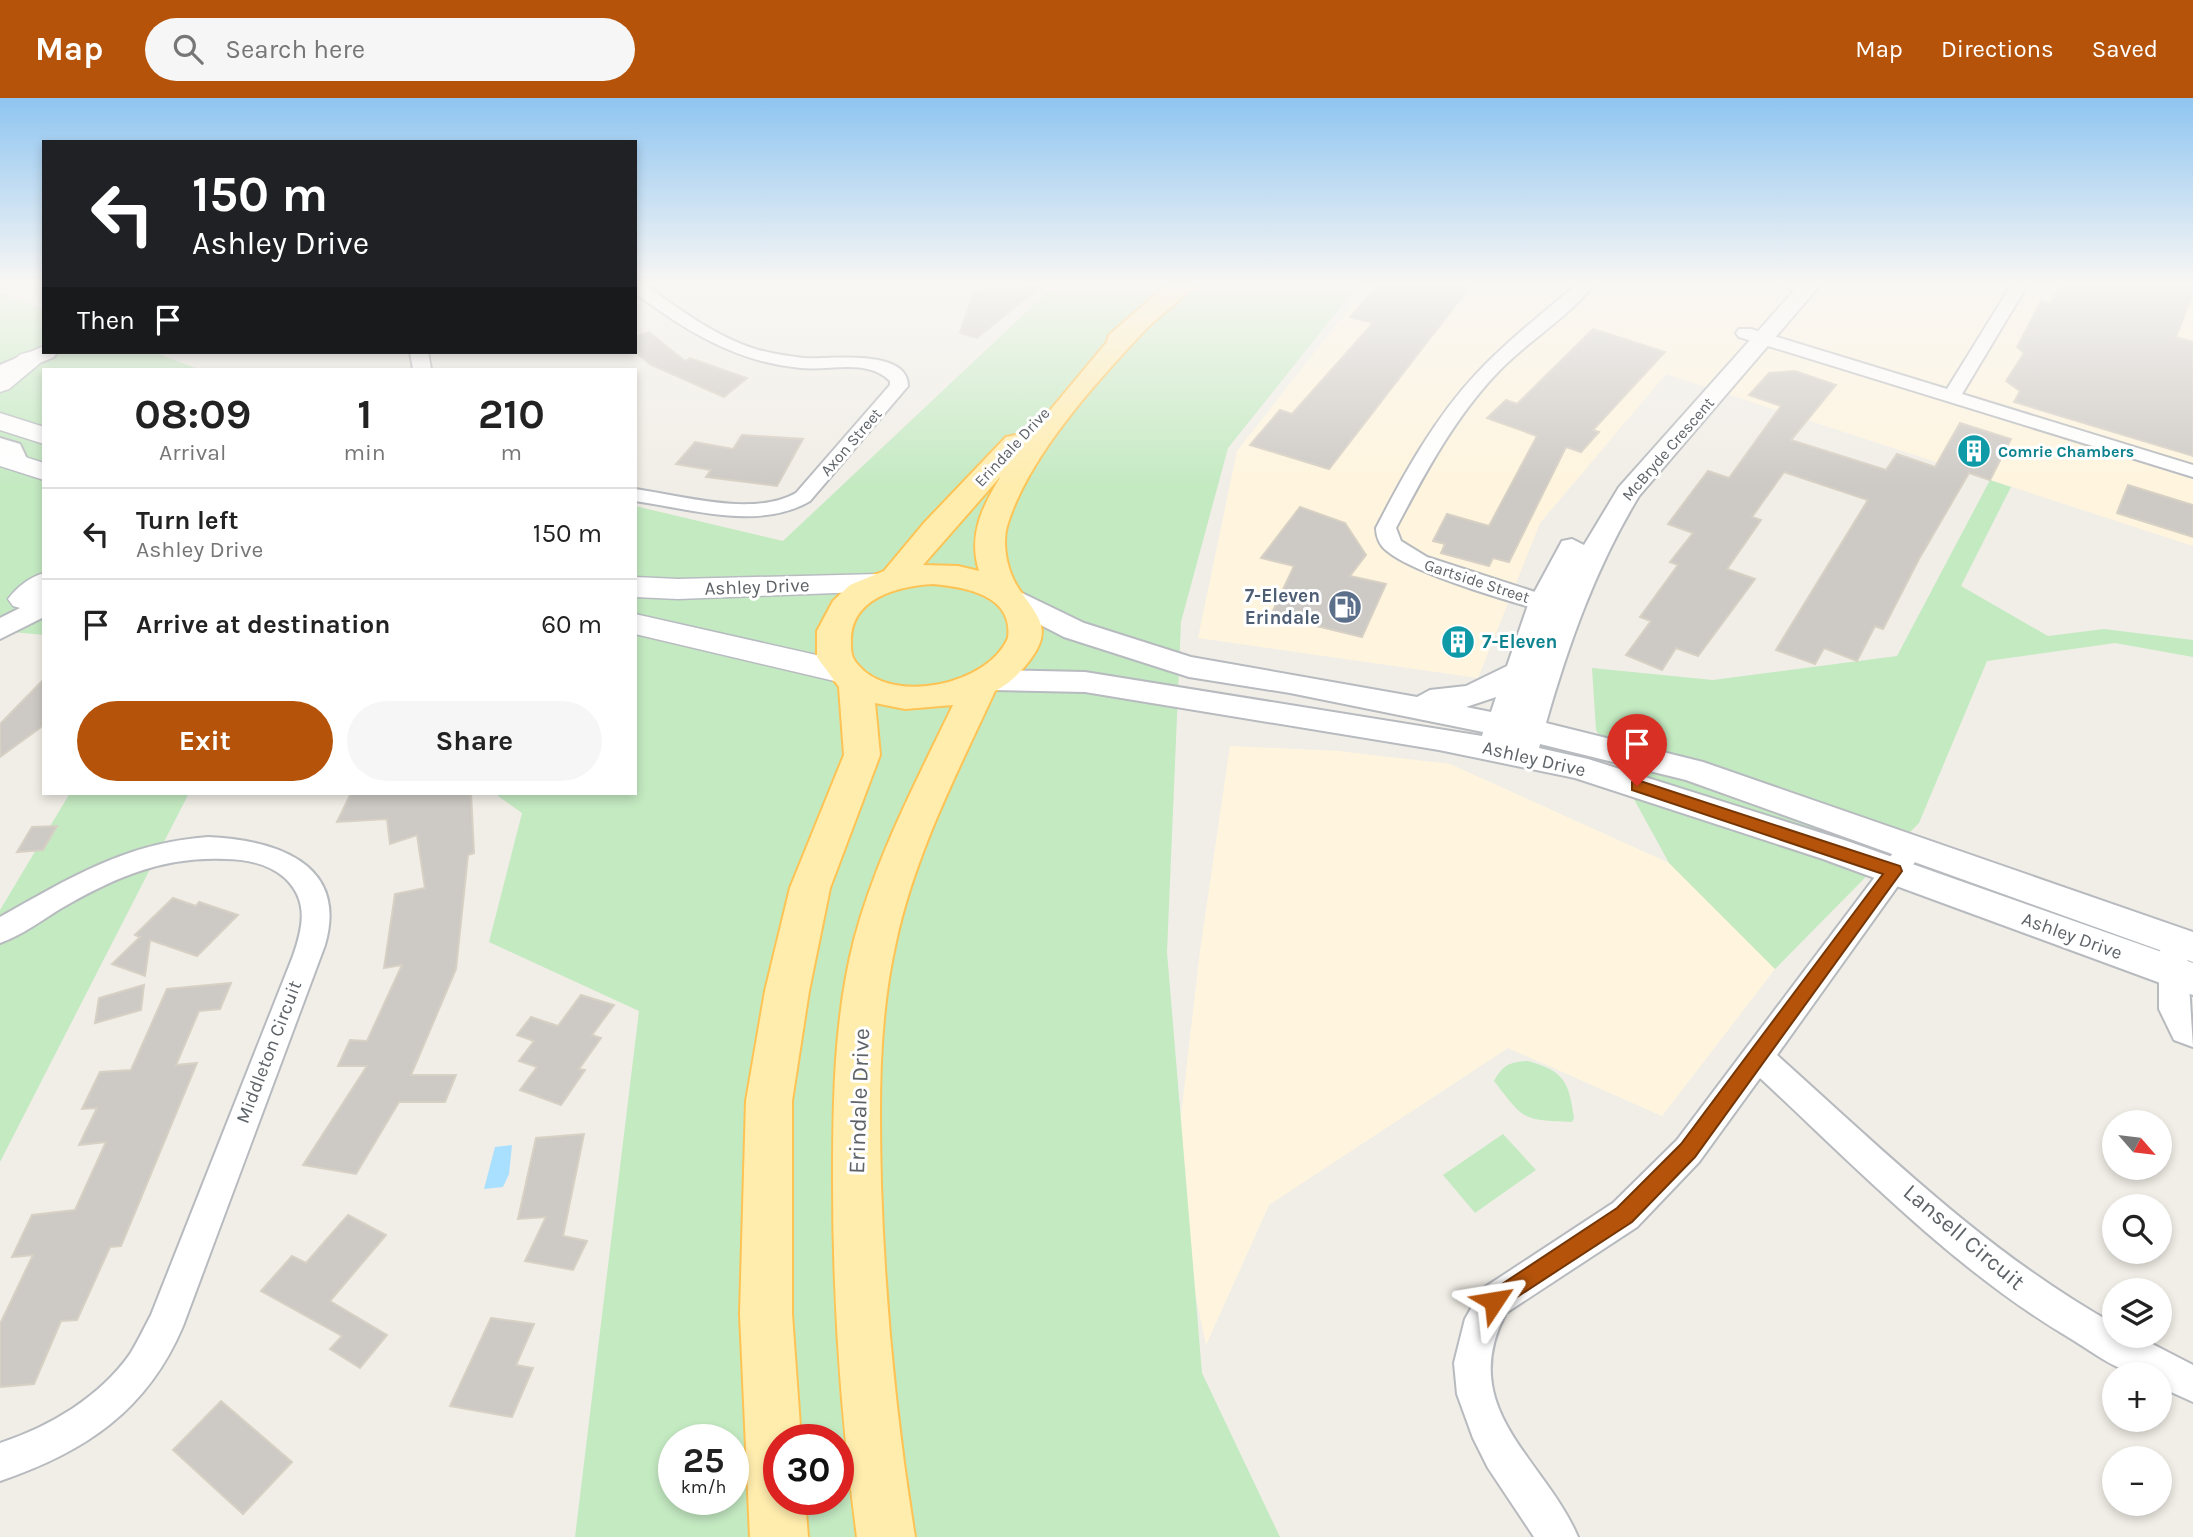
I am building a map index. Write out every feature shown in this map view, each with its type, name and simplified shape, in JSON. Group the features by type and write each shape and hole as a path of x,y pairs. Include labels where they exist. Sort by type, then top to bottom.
{"main road":[{"path":"0,384 40,351"},
{"name":"Erindale Drive","path":"887,581 1106,351"},
{"name":"Erindale Drive","path":"1008,595 989,548 989,524 998,503 1042,438 1114,351"},
{"path":"0,421 42,435"},
{"path":"6,455 42,471"},
{"path":"637,624 850,677 886,695 912,699 940,697 986,683 1010,666 1025,631 1022,614 1008,595 983,580 960,574 934,572 887,581 860,596 842,613 833,633 834,654 850,677 862,755 810,888 787,991 769,1101 766,1314 779,1537"},
{"name":"Ashley Drive","path":"637,587 678,589 887,581"},
{"name":"Erindale Drive","path":"886,1537 866,1366 857,1237 856,1091 864,995 883,913 909,836 986,683"}],"street":[{"path":"0,363 39,351"},
{"path":"0,373 40,351"},
{"name":"Axon Street","path":"637,495 748,512 784,508 803,497 899,386 899,380 881,366 804,363 745,351"},
{"name":"Gartside Street","path":"1510,351 1467,396 1418,466 1386,528 1387,537 1393,546 1419,562 1554,606"},
{"name":"McBryde Crescent","path":"1511,740 1554,606 1586,565 1631,478 1741,351"},
{"path":"1803,351 2193,471"},
{"path":"1951,397 1979,351"},
{"name":"Ashley Drive","path":"1008,595 1074,630 1189,667 1385,701 1511,740 1577,767 1687,785 1720,795 2183,960 2174,1009 2185,1031 2193,1034"},
{"path":"0,630 31,598"},
{"path":"1385,701 1467,698 1533,671 1560,717 1590,736 1625,746 1654,761"},
{"path":"1260,678 1275,713"},
{"name":"Ashley Drive","path":"986,683 1085,682 1275,713 1511,740 1654,761 1687,785"},
{"name":"Middleton Circuit","path":"0,931 131,861 192,847 230,847 284,863 305,881 316,904 315,930 299,974 165,1326 140,1371 99,1413 49,1444 0,1462"},
{"path":"1558,1537 1498,1451 1475,1401 1470,1355 1482,1317 1494,1301 1625,1215 1688,1151 1903,859"},
{"name":"Lansell Circuit","path":"1758,1057 1951,1230 2028,1291 2072,1320 2193,1384"}],"shaded area":[{"path":"1315,351 2193,351 2193,546 1666,374 1540,523 1478,678 1198,638 1237,451"},
{"path":"1230,746 1338,751 1450,764 1669,863 1775,969 1662,1116 1508,1048 1269,1205 1206,1345 1183,1235 1179,1133 1200,951"}],"green space":[{"path":"0,351 158,354 195,368 42,368 42,635 12,632 0,624"},
{"path":"985,351 1305,351 1228,448 1181,622 1167,952 1202,1373 1280,1537 575,1537 639,1011 489,942 522,813 497,795 637,795 637,506 783,541"},
{"path":"1990,480 2011,487 1961,586 2048,636 2104,629 2193,640 2193,657 2115,643 1987,661 1919,823 1775,969 1669,863 1596,730 1592,668 1713,680 1897,656"},
{"path":"69,795 188,795 0,1162 0,910"},
{"path":"1528,1061 1550,1069 1563,1080 1570,1096 1574,1118 1572,1122 1543,1120 1526,1115 1512,1104 1494,1081 1508,1065"},
{"path":"1503,1134 1536,1170 1475,1213 1443,1175"}],"water":[{"path":"512,1145 509,1174 503,1187 484,1189 495,1147"}],"building":[{"path":"637,351 673,351 685,361 690,358 747,378 724,397 651,365"},
{"path":"1348,351 1420,351 1329,469 1250,445 1280,410 1292,414"},
{"path":"1571,351 1665,352 1593,430 1599,432 1581,452 1566,447 1509,562 1493,558 1489,566 1441,553 1445,544 1433,541 1447,514 1489,526 1537,436 1487,418 1506,400 1517,404"},
{"path":"2022,351 2193,351 2193,456 2014,402 2020,391 2006,381 2024,353"},
{"path":"1795,371 1836,385 1791,440 1886,470 1897,454 1935,467 1960,423 2011,439 1990,480 1969,473 1919,559 1883,629 1875,626 1857,661 1824,648 1815,664 1776,650 1868,500 1784,472 1752,517 1761,520 1727,569 1755,579 1698,656 1676,648 1662,670 1626,655 1651,621 1640,617 1678,565 1670,562 1693,533 1668,524 1708,471 1729,478 1781,406 1749,395 1769,373"},
{"path":"742,435 803,439 777,486 706,477 711,470 676,464 695,442 733,449"},
{"path":"2128,485 2193,505 2193,537 2117,513"},
{"path":"1300,507 1345,523 1366,555 1350,576 1386,584 1362,637 1271,615 1294,566 1261,558"},
{"path":"42,681 42,726 0,757 0,724"},
{"path":"350,795 471,795 474,853 468,855 456,969 411,1075 456,1075 445,1102 399,1102 356,1174 303,1165 367,1066 338,1066 350,1040 367,1041 402,965 384,968 395,894 425,888 417,835 390,844 387,819 337,822"},
{"path":"57,826 43,850 17,852 32,827"},
{"path":"173,898 196,906 199,902 238,915 197,956 150,940 145,976 112,964 140,937 135,935"},
{"path":"231,983 220,1009 199,1011 176,1065 197,1063 121,1246 110,1247 77,1320 61,1321 34,1384 0,1387 0,1324 33,1255 12,1257 32,1215 75,1210 106,1142 79,1145 97,1108 82,1109 100,1072 131,1070 167,989"},
{"path":"144,985 141,1010 95,1023 99,998"},
{"path":"581,995 614,1005 592,1035 601,1038 579,1069 585,1070 561,1105 520,1090 537,1067 519,1061 534,1041 517,1035 531,1017 558,1026"},
{"path":"584,1134 563,1236 587,1241 573,1270 525,1261 546,1217 518,1219 536,1138"},
{"path":"348,1215 386,1235 330,1301 387,1335 360,1368 330,1349 342,1336 261,1291 292,1256 306,1263"},
{"path":"491,1318 534,1324 516,1365 533,1368 512,1417 450,1406"},
{"path":"221,1401 292,1462 243,1514 173,1450"}],"place":[{"name":"Comrie Chambers","path":"1974,451"},
{"name":"7-Eleven Erindale","path":"1345,607"},
{"name":"7-Eleven","path":"1458,642"}],"route":[{"path":"1494,1301 1625,1215 1688,1151 1894,871 1683,799 1637,786"}]}
